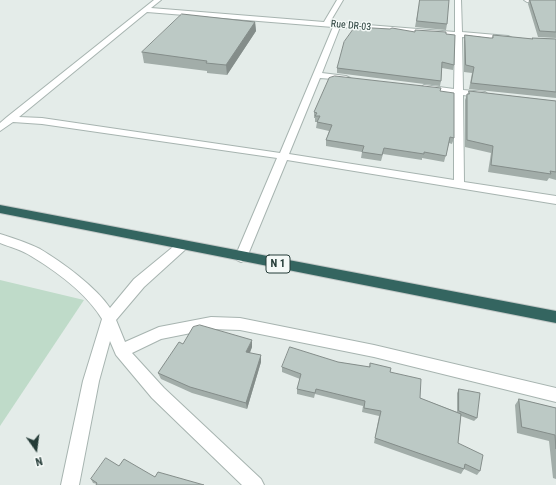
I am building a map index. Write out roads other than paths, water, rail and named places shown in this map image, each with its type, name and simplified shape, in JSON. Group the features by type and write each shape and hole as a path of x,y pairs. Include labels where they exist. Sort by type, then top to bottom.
{"highway":[{"name":"N 1","path":"0,209 183,246 556,317"}],"street":[{"path":"0,128 158,0"},
{"path":"326,24 340,0"},
{"path":"458,0 459,184"},
{"path":"527,0 556,3"},
{"name":"Rue DR-03","path":"146,10 518,39"},
{"path":"241,257 338,24"},
{"path":"317,75 356,80"},
{"path":"412,86 496,96"},
{"path":"10,119 42,121 283,156 556,200"},
{"path":"0,238 35,252 85,288 100,304 109,319 121,351 158,393 254,485"},
{"path":"70,485 91,381 109,319 139,283 183,246"},
{"path":"121,351 159,333 211,323 240,324 374,351 556,395"}]}
